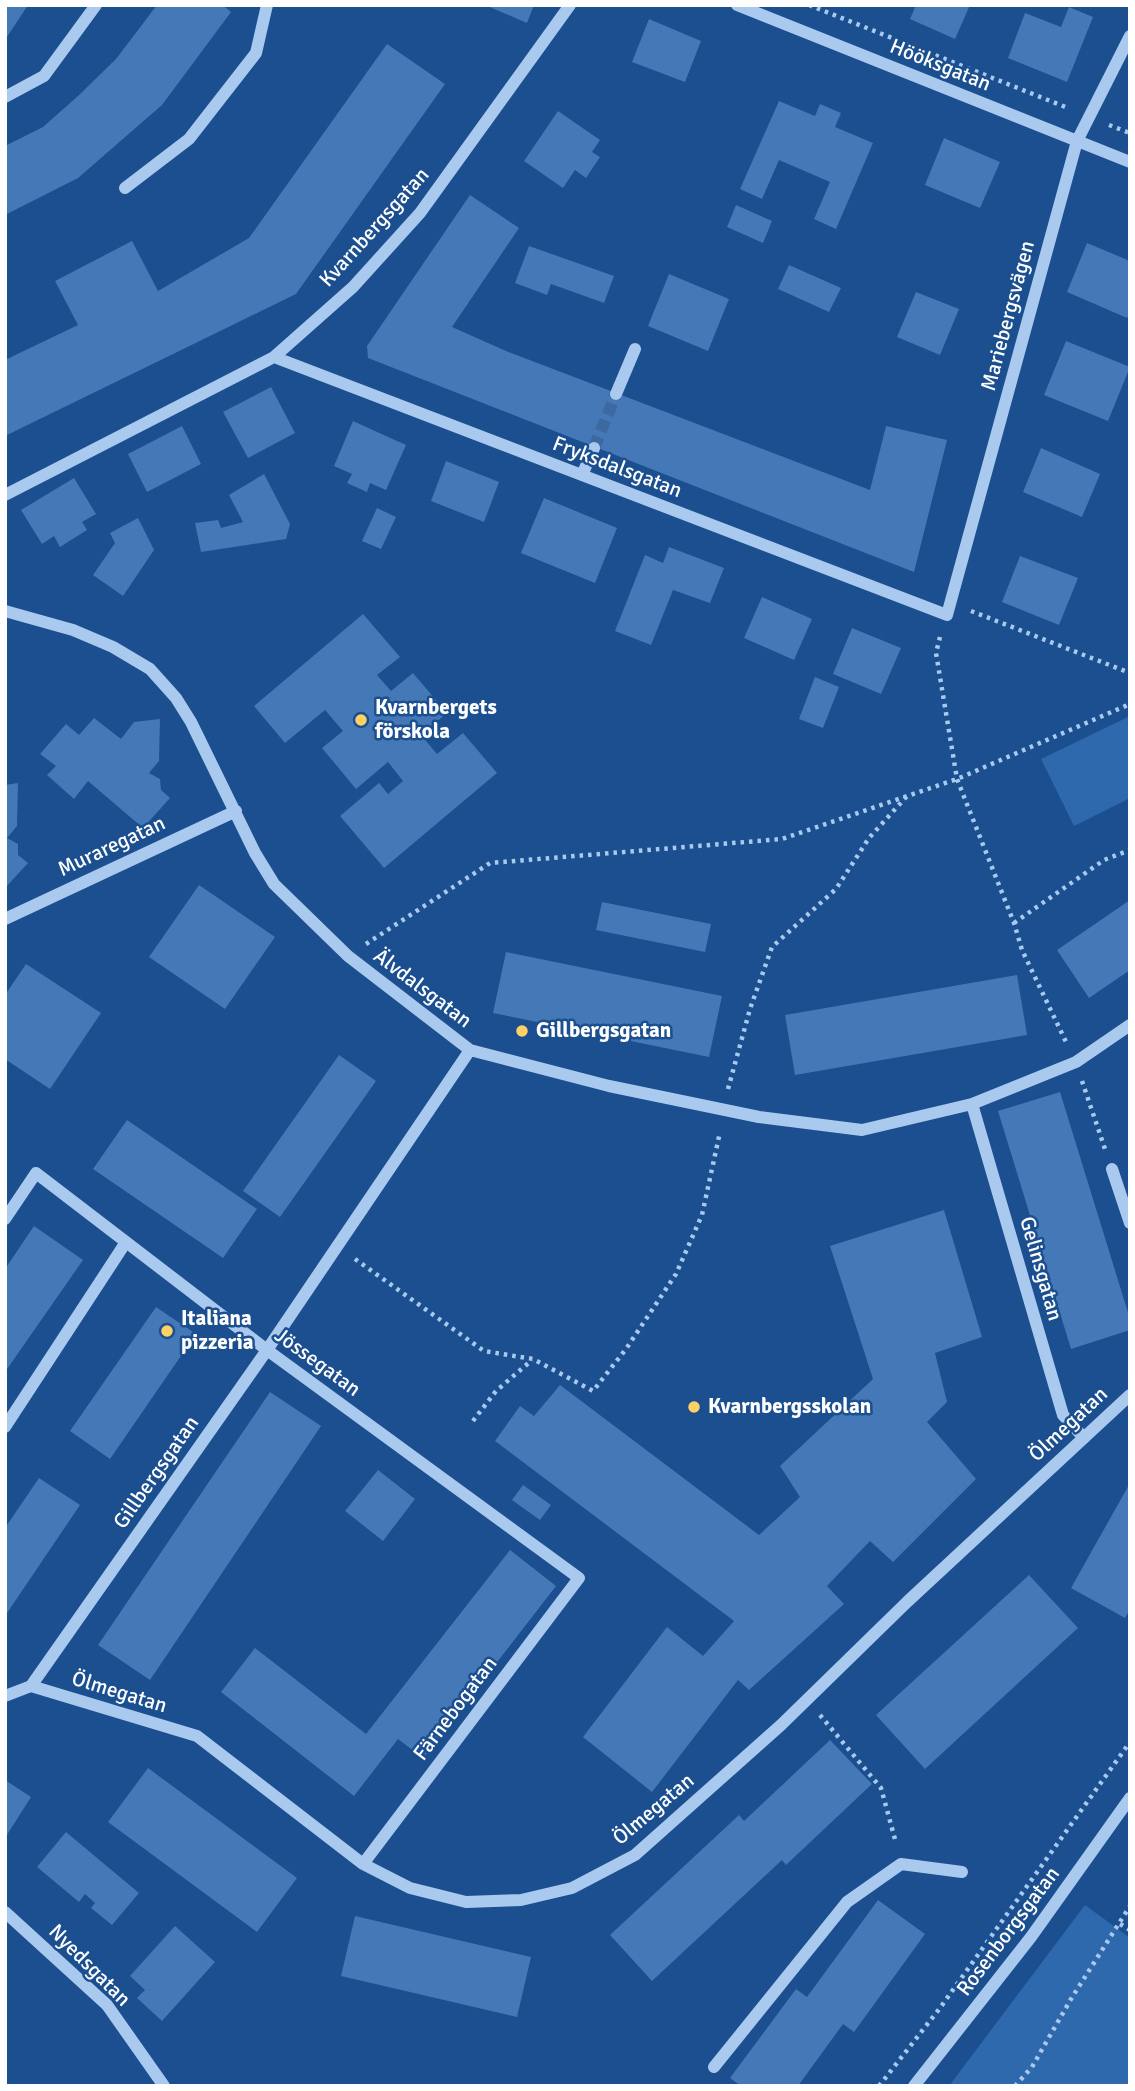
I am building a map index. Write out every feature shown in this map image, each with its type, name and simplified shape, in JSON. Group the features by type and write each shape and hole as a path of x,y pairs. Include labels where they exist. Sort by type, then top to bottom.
{"street":[{"path":"5,97 44,76 96,5"},
{"path":"125,188 189,139 256,53 267,5"},
{"name":"Kvarnbergsgatan","path":"5,495 274,357 353,287 420,213 570,5"},
{"name":"Hööksgatan","path":"737,5 1130,162"},
{"name":"Mariebergsvägen","path":"947,615 1077,141 1130,36"},
{"path":"616,394 635,349"},
{"name":"Fryksdalsgatan","path":"274,357 947,615"},
{"path":"582,475 594,448"},
{"name":"Älvdalsgatan","path":"5,611 74,630 113,647 150,669 176,698 191,722 255,853 274,884 348,956 470,1050 609,1086 724,1110 759,1117 862,1129 972,1104 1076,1062 1130,1025"},
{"name":"Muraregatan","path":"5,919 236,811"},
{"name":"Gillbergsgatan","path":"32,1686 267,1350 470,1050"},
{"name":"Gelinsgatan","path":"972,1104 1063,1415 1084,1438"},
{"path":"1112,1169 1130,1223"},
{"name":"Jössegatan","path":"5,1219 36,1173 267,1350 579,1578"},
{"path":"5,1427 126,1242"},
{"name":"Ölmegatan","path":"32,1686 197,1736 363,1864 410,1888 466,1902 521,1900 572,1888 635,1855 807,1700 927,1583 1130,1395"},
{"name":"Färnebogatan","path":"363,1864 579,1578"},
{"path":"5,1696 32,1686"},
{"name":"Rosenborgsgatan","path":"914,2086 1031,1937 1130,1798"},
{"path":"714,2067 847,1902 901,1864 962,1872"},
{"name":"Nyedsgatan","path":"5,1912 107,2005 164,2086"}],"path":[{"path":"809,5 1130,133"},
{"path":"1112,1169 1076,1062 1022,950 1014,923 957,779 936,653 947,615 970,611 1130,673"},
{"path":"348,956 490,863 782,839 957,779 1130,704"},
{"path":"337,1247 484,1351 533,1359 593,1391 626,1349 676,1274 702,1215 730,1078 772,947 836,889 869,838 907,796"},
{"path":"1014,923 1104,860 1130,850"},
{"path":"473,1422 495,1391 533,1359"},
{"path":"807,1700 881,1788 901,1864"},
{"path":"879,2086 948,1998 1130,1742"},
{"path":"1015,2086 1032,2067 1130,1906"},
{"path":"1120,1924 1130,1930"}],"shaded area":[{"path":"1130,716 1130,798 1074,826 1041,759"},
{"path":"1085,1905 1130,1938 1130,2086 949,2086"}],"building":[{"path":"5,5 28,5 5,40"},
{"path":"157,5 223,5 231,12 162,105 78,178 5,215 5,146 43,127 78,96 116,59"},
{"path":"485,5 534,5 527,23"},
{"path":"916,5 970,5 955,39 910,19"},
{"path":"1069,7 1093,17 1067,82 1008,58 1025,13 1061,27"},
{"path":"649,19 701,41 685,82 632,62"},
{"path":"387,44 445,84 296,294 5,436 5,360 78,325 55,281 132,241 158,291 249,238"},
{"path":"779,101 815,116 820,104 841,113 835,127 873,143 836,229 814,219 830,182 779,160 762,199 740,189"},
{"path":"558,111 600,140 592,152 600,157 586,178 575,170 563,188 524,161"},
{"path":"944,138 1000,162 980,208 925,185"},
{"path":"470,195 519,228 452,327 506,351 870,490 886,426 947,440 914,572 368,358 367,346"},
{"path":"736,205 772,221 763,243 727,227"},
{"path":"1087,243 1130,261 1130,312 1127,318 1067,292"},
{"path":"529,246 614,276 604,303 551,284 547,295 515,283"},
{"path":"789,265 841,288 829,312 778,289"},
{"path":"669,274 729,299 708,351 648,326"},
{"path":"916,292 959,309 940,355 897,337"},
{"path":"1066,341 1130,367 1108,421 1044,395"},
{"path":"271,387 295,433 248,458 223,412"},
{"path":"353,421 406,445 386,490 370,483 367,492 347,483 352,474 334,466"},
{"path":"182,426 201,464 147,492 128,454"},
{"path":"1041,448 1100,474 1082,517 1023,492"},
{"path":"446,461 499,482 484,522 431,501"},
{"path":"264,474 290,524 286,539 201,552 195,523 218,520 221,528 243,522 229,495"},
{"path":"74,478 96,514 82,522 87,530 60,547 54,536 42,544 21,510"},
{"path":"544,498 617,528 595,583 521,553"},
{"path":"377,508 396,517 381,549 362,541"},
{"path":"138,518 154,550 123,596 93,575 115,543 110,533"},
{"path":"669,547 724,568 710,603 673,590 651,645 615,631 645,555 663,563"},
{"path":"1020,556 1078,578 1059,625 1002,602"},
{"path":"762,597 812,619 794,660 744,638"},
{"path":"363,614 400,657 377,675 391,691 413,673 447,713 421,735 437,754 463,733 497,773 384,868 340,816 379,783 388,794 403,781 388,762 356,789 322,748 343,731 325,710 285,743 254,706"},
{"path":"852,628 901,648 881,694 833,674"},
{"path":"815,677 839,687 823,728 799,719"},
{"path":"94,718 121,739 134,722 160,719 159,761 149,773 160,779 161,790 170,798 143,828 88,781 74,799 47,775 56,766 40,754 66,724 79,735"},
{"path":"18,783 17,826 7,838 18,844 18,855 28,863 5,888 5,785"},
{"path":"199,885 275,937 225,1009 149,957"},
{"path":"1130,900 1130,970 1089,998 1057,950"},
{"path":"602,902 711,924 705,952 596,930"},
{"path":"506,952 722,996 709,1057 493,1013"},
{"path":"26,964 101,1013 50,1089 5,1059 5,995"},
{"path":"1017,975 1027,1035 795,1075 785,1015"},
{"path":"339,1055 376,1081 280,1217 243,1191"},
{"path":"1060,1092 1130,1319 1130,1330 1071,1349 998,1111"},
{"path":"127,1120 257,1209 223,1258 93,1169"},
{"path":"944,1210 982,1337 935,1353 947,1402 927,1422 976,1479 893,1562 870,1541 827,1586 844,1604 749,1690 738,1680 652,1792 583,1737 667,1627 703,1656 734,1621 495,1441 520,1406 534,1416 560,1385 759,1535 800,1497 780,1466 873,1379 830,1246"},
{"path":"34,1226 83,1260 5,1372 5,1269"},
{"path":"156,1307 196,1334 110,1459 70,1431"},
{"path":"270,1392 321,1426 150,1680 98,1645"},
{"path":"378,1470 415,1499 383,1541 345,1511"},
{"path":"39,1478 80,1505 5,1616 5,1528"},
{"path":"1130,1483 1130,1609 1125,1618 1071,1588"},
{"path":"523,1485 551,1505 540,1520 512,1500"},
{"path":"510,1550 556,1586 423,1758 398,1739 354,1796 221,1692 255,1648 366,1734"},
{"path":"1029,1575 1078,1628 925,1769 876,1715"},
{"path":"830,1740 872,1784 786,1865 782,1860 652,1981 610,1935 739,1815 744,1821"},
{"path":"148,1768 297,1878 257,1932 108,1822"},
{"path":"5,1780 31,1797 5,1838"},
{"path":"66,1832 139,1893 112,1925 91,1908 95,1903 85,1894 79,1902 37,1867"},
{"path":"878,1900 925,1934 854,2032 843,2024 798,2086 741,2086 730,2078 796,1989 807,1997"},
{"path":"355,1916 531,1957 517,2017 341,1976"},
{"path":"175,1926 215,1962 162,2021 137,1998 145,1990 130,1976"}],"tunnel":[{"path":"594,448 616,394"}],"place":[{"name":"Kvarnbergets förskola","path":"361,720"},
{"name":"Gillbergsgatan","path":"522,1031"},
{"name":"Italiana pizzeria","path":"167,1331"},
{"name":"Kvarnbergsskolan","path":"694,1407"}]}
